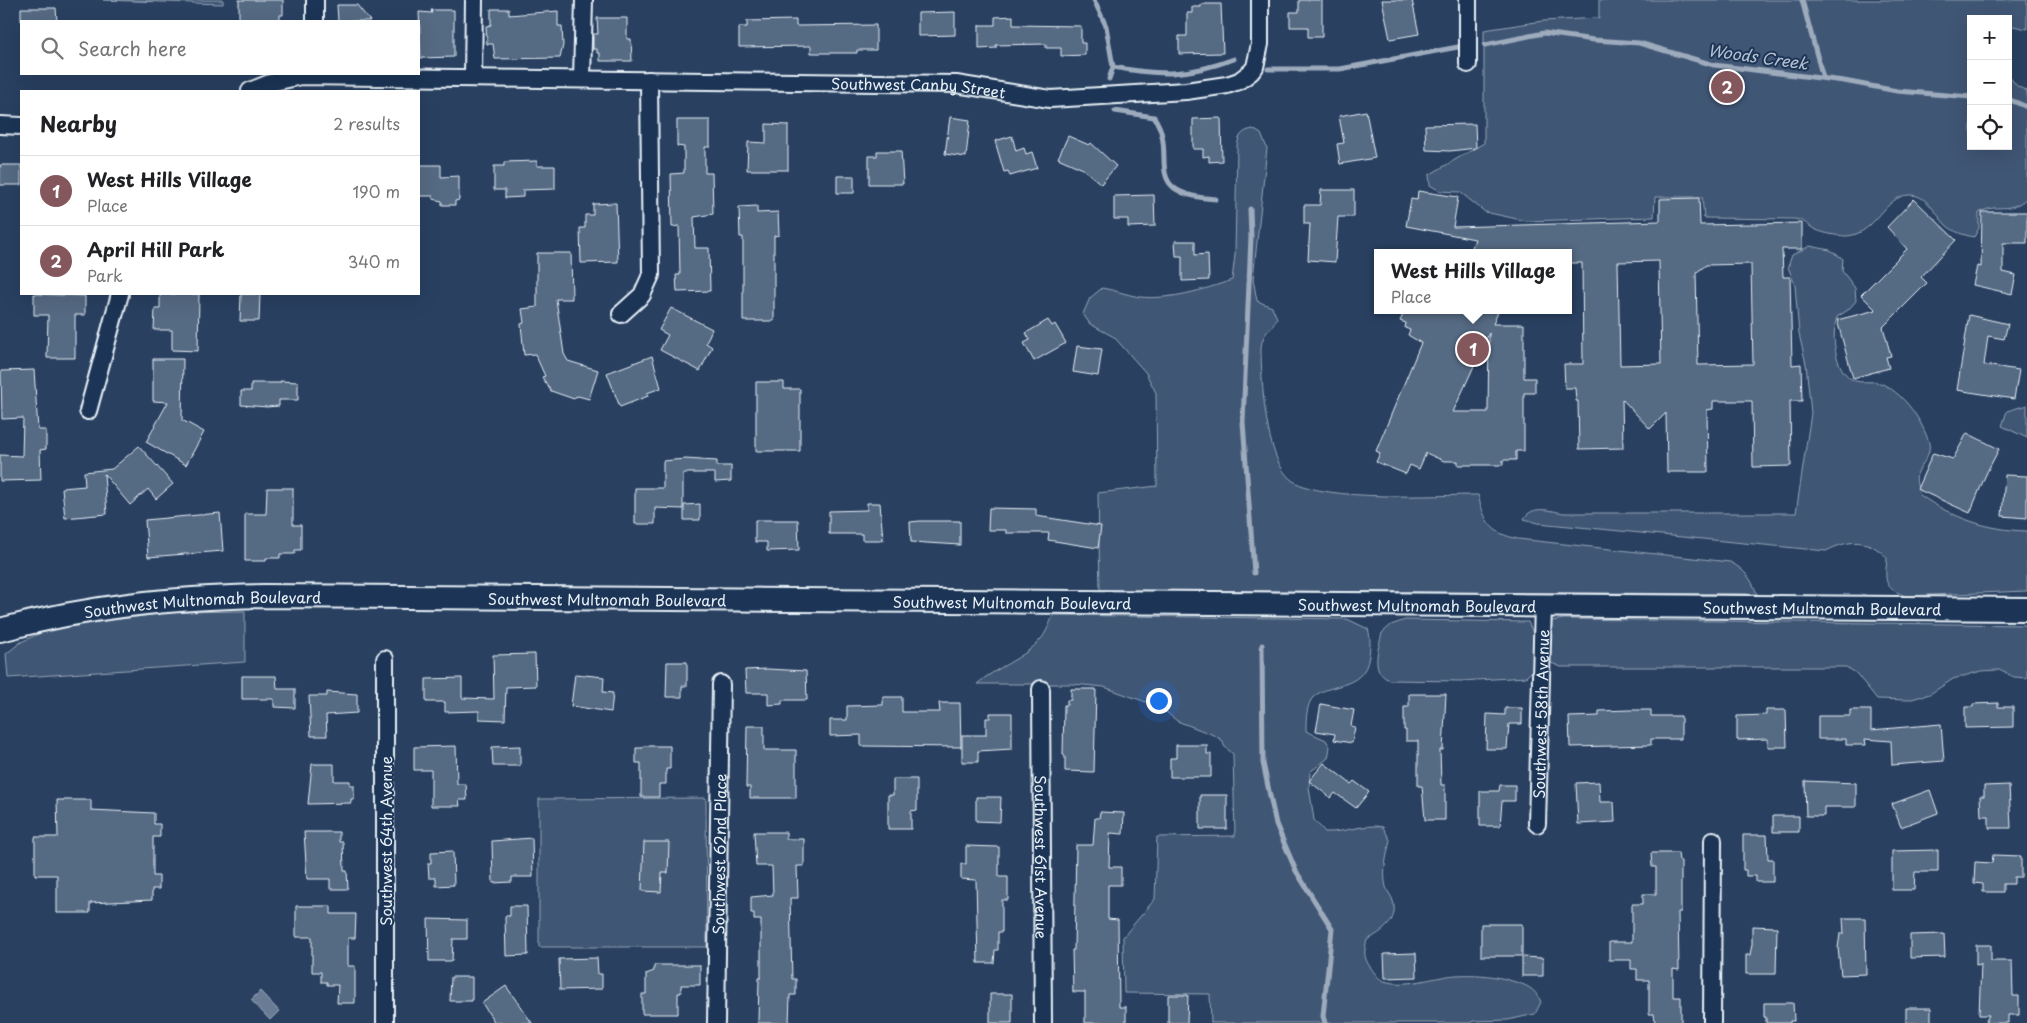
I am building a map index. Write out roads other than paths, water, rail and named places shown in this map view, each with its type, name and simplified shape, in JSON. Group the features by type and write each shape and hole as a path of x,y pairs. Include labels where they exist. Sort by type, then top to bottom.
{"main road":[{"name":"Southwest Multnomah Boulevard","path":"0,630 112,606 181,598 263,596 2027,609"}],"street":[{"path":"315,0 315,20"},
{"path":"473,78 474,0"},
{"path":"582,79 584,0"},
{"name":"Southwest Canby Street","path":"253,90 284,80 314,75 956,84 1050,99 1209,89 1239,81 1251,72 1258,58 1260,44 1260,0"},
{"path":"1468,0 1468,64"},
{"path":"621,314 642,295 651,275 649,80"},
{"path":"0,125 20,126"},
{"path":"88,411 120,295"},
{"name":"Southwest 58th Avenue","path":"1537,824 1543,605"},
{"name":"Southwest 64th Avenue","path":"385,659 386,1023"},
{"name":"Southwest 62nd Place","path":"716,1023 721,684"},
{"name":"Southwest 61st Avenue","path":"1041,689 1043,1023"},
{"path":"1712,1023 1713,840"}],"waterway":[{"name":"Woods Creek","path":"1094,0 1106,26 1113,67 1146,72 1175,73 1203,69 1234,59"},
{"path":"1802,0 1823,78"},
{"name":"Woods Creek","path":"1485,45 1544,33 1594,40 1639,43 1714,65 1844,81 1897,91 1967,97"},
{"name":"Woods Creek","path":"1268,69 1340,69 1458,47"},
{"path":"1109,79 1113,67"},
{"name":"Woods Creek","path":"2012,101 2027,107"},
{"path":"1115,111 1154,117 1161,131 1168,181 1176,189 1191,196 1216,199"},
{"path":"1250,209 1251,237 1243,422 1254,573"},
{"path":"1262,645 1263,763 1276,824 1296,871 1332,929 1323,1016 1325,1023"}],"place":[{"name":"April Hill Park","path":"1727,87"},
{"name":"West Hills Village","path":"1473,349"}]}
